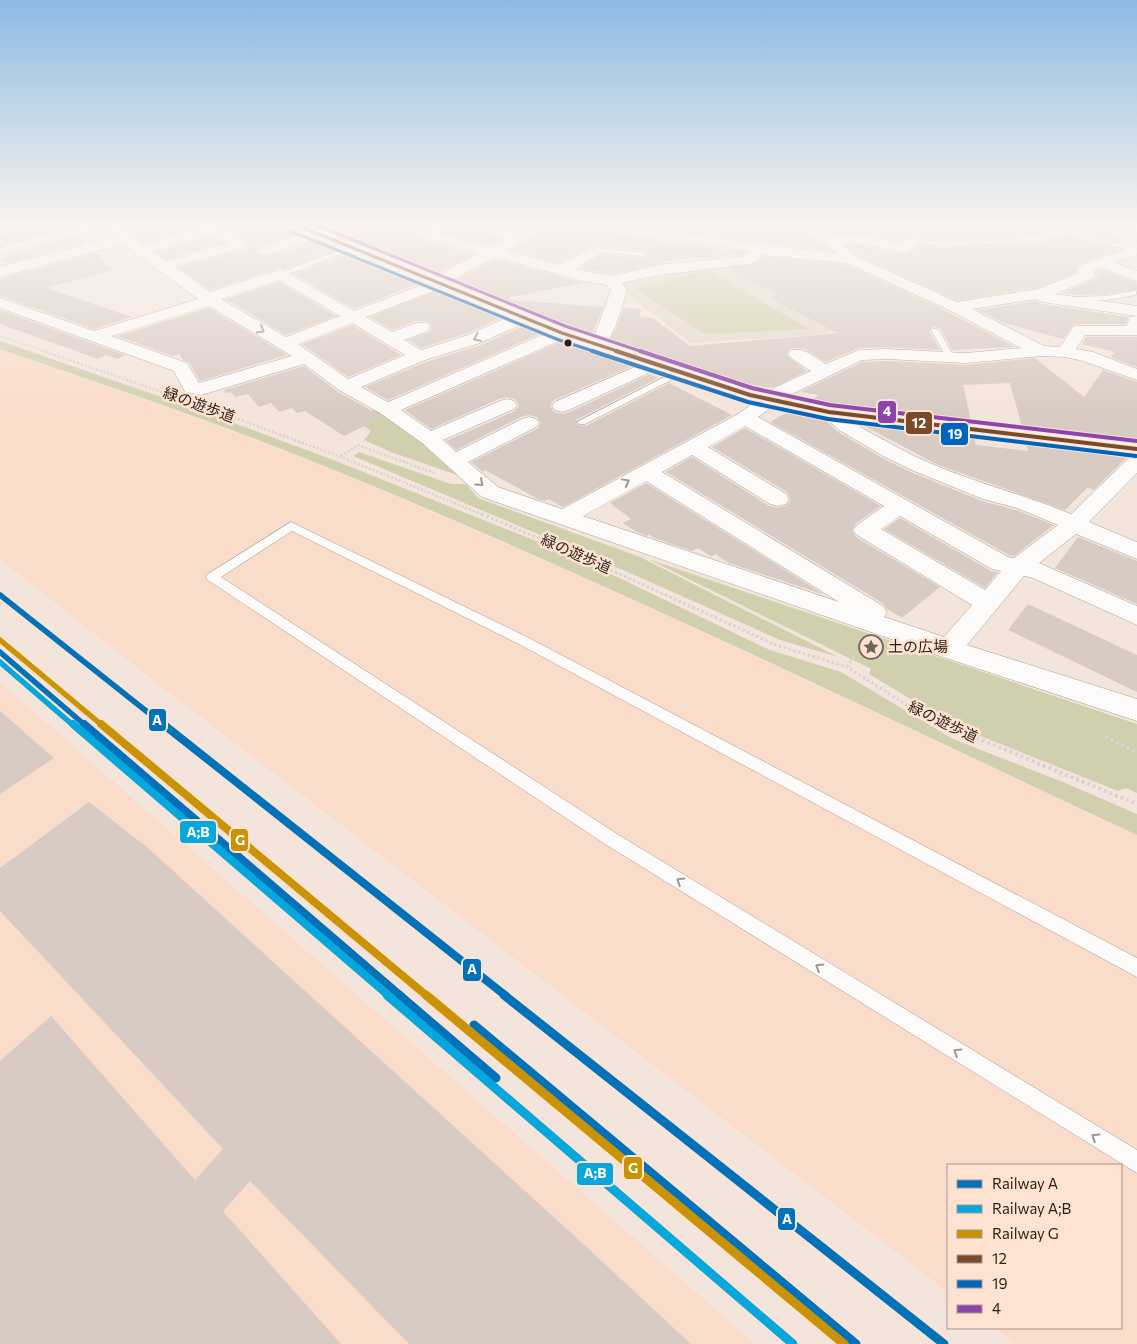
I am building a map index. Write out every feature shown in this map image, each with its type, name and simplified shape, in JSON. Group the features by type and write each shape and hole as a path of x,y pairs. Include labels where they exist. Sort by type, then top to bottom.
{"main road":[{"path":"444,287 592,344 647,357 678,372 769,400 829,412 1137,449"}],"street":[{"path":"192,287 285,343 346,386 387,410 429,439 490,492 916,638 1137,710"},
{"path":"94,336 203,303 208,298 242,287"},
{"path":"302,287 419,356"},
{"path":"285,343 429,287"},
{"path":"592,344 603,336 618,290 616,287"},
{"path":"911,287 1041,351"},
{"path":"955,307 1027,295 1061,287"},
{"path":"1027,295 1137,311"},
{"path":"0,303 181,367 192,388 201,389 306,358"},
{"path":"346,386 419,356 474,339 521,318"},
{"path":"1064,352 1080,330 1132,331 1137,322"},
{"path":"390,339 422,327"},
{"path":"387,410 562,333"},
{"path":"564,517 745,418 769,400 823,370 859,355 886,354 950,357 1007,355 1041,351 1064,352 1087,356 1137,375"},
{"path":"797,354 823,370"},
{"path":"562,406 647,357"},
{"path":"429,439 507,404"},
{"path":"829,412 846,426 890,452 921,467 991,494 1025,503 1137,551"},
{"path":"745,418 1001,563 1040,570 1137,616"},
{"path":"455,460 529,423"},
{"path":"692,446 778,499"},
{"path":"949,649 1018,567 1073,525 1137,461"},
{"path":"645,471 916,638"},
{"path":"899,506 865,530 988,602"}],"lane":[{"path":"1054,299 1102,298 1133,293"},
{"path":"935,330 950,357"},
{"path":"582,422 678,372"},
{"path":"1137,968 522,640 291,526 212,577 611,839 1137,1162"}],"path":[{"name":"緑の遊歩道","path":"0,336 178,397"},
{"path":"621,363 647,357"},
{"name":"緑の遊歩道","path":"206,407 341,457 573,553 776,645 846,667 913,709 954,730 1137,804"},
{"path":"341,457 358,445 437,474"},
{"path":"846,667 855,655"},
{"path":"1104,737 1137,752"}],"shaded area":[{"path":"626,287 1046,287 1023,294 948,306 852,335 843,330 813,335 691,343 623,291"},
{"path":"0,349 320,464 606,587 1137,835 1137,1344 1016,1344 996,1329 1122,1329 1122,1164 947,1164 947,1291 154,681 0,559"},
{"path":"0,682 755,1344 0,1344"}],"green space":[{"path":"645,287 737,287 809,329 705,334 636,289"},
{"path":"0,341 199,410 331,459 571,555 770,650 841,672 953,739 1063,782 1137,814 1137,835 732,645 528,552 282,449 0,349"},
{"path":"373,409 408,430 460,476 391,452 364,440 371,431 364,426"},
{"path":"359,452 451,484 466,484 478,498 640,557 838,657 780,640 630,573 353,456"},
{"name":"土の広場","path":"648,559 1137,724 1137,793 1126,788 1118,791 955,726 869,674 871,669"}],"building":[{"path":"0,287 51,287 46,288 132,317 94,329 0,296"},
{"path":"205,287 220,287 210,290"},
{"path":"264,287 287,287 336,316 286,335 226,299"},
{"path":"316,287 411,287 354,309"},
{"path":"468,287 564,287 510,297 510,300 603,307 591,335"},
{"path":"764,287 893,287 948,312 1015,347 952,350 941,329 933,326 929,331 940,350 886,347 859,348 826,362 805,349 791,348 786,355 807,371 772,388 735,382 609,341 624,308 641,309 639,317 653,318 690,346 838,333 770,298 779,295"},
{"path":"928,287 1039,287 1038,287 957,300"},
{"path":"1077,287 1137,287 1137,290 1106,294 1074,295 1062,293"},
{"path":"438,290 503,317 467,333 421,348 408,340 430,332 432,326 428,321 415,321 392,330 370,317"},
{"path":"1036,301 1042,304 1129,317 1125,324 1074,324 1063,339 1004,323 978,310"},
{"path":"209,308 287,355 200,381 189,362 183,360 179,354 173,356 117,336"},
{"path":"0,310 125,355 118,359 106,355 98,359 0,324"},
{"path":"352,325 401,355 348,377 302,344"},
{"path":"523,326 542,333 388,400 365,387 426,362 481,345"},
{"path":"1086,337 1137,337 1137,367 1111,357 1115,352 1082,344"},
{"path":"563,341 635,365 631,365 633,366 554,400 550,406 554,412 563,414 570,412 650,374 658,378 576,420 578,425 586,426 669,383 732,415 563,507 548,499 545,501 538,499 485,470 483,472 471,462 537,429 541,423 537,417 528,415 521,417 456,450 446,441 515,411 519,405 515,399 506,397 499,399 431,429 405,410"},
{"path":"1035,358 1084,397 1103,370 1137,382 1137,441 1022,427 1010,383 963,385 971,421 829,404 811,400 819,395 800,392 862,362 886,361 966,365"},
{"path":"304,366 338,392 383,417 344,436 305,411 297,413 292,408 279,412 271,403 259,407 248,394 235,397 231,392 226,393 224,390"},
{"path":"790,411 824,419 838,432 882,458 913,473 982,501 1016,510 1054,525 1014,556 1009,555 770,422"},
{"path":"859,423 974,437 976,445 1028,451 1026,444 1128,456 1094,490 1088,487 1065,510 938,465"},
{"path":"745,428 881,506 856,523 852,531 856,537 940,587 902,618 887,609 884,604 666,472 692,457 769,506 778,508 786,506 791,500 787,492 712,447"},
{"path":"646,483 825,595 729,563 715,554 712,557 698,548 692,551 654,538 649,534 647,536 637,532 623,523 631,519 610,503"},
{"path":"900,518 991,571 998,572 985,588 884,529"},
{"path":"1078,537 1137,561 1137,604 1055,568"},
{"path":"1028,604 1137,655 1137,692 1008,630"},
{"path":"0,711 54,758 0,794"},
{"path":"89,802 148,848 691,1344 409,1344 250,1181 223,1211 341,1344 0,1344 0,1061 51,1016 195,1180 223,1149 0,911 0,868"}],"rail line":[{"name":"A","path":"0,595 944,1344"},
{"name":"G","path":"0,640 844,1344"},
{"name":"A","path":"0,652 496,1078"},
{"name":"A;B","path":"0,662 793,1344"},
{"name":"A","path":"474,1025 856,1344"}],"transit line":[{"name":"19","path":"428,287 559,340 748,402 828,419 1136,456"},
{"name":"12","path":"448,287 562,333 750,395 829,412 1137,449"},
{"name":"4","path":"468,287 565,326 752,388 830,405 1137,441"}],"place":[{"name":"土の広場","path":"871,647"}]}
